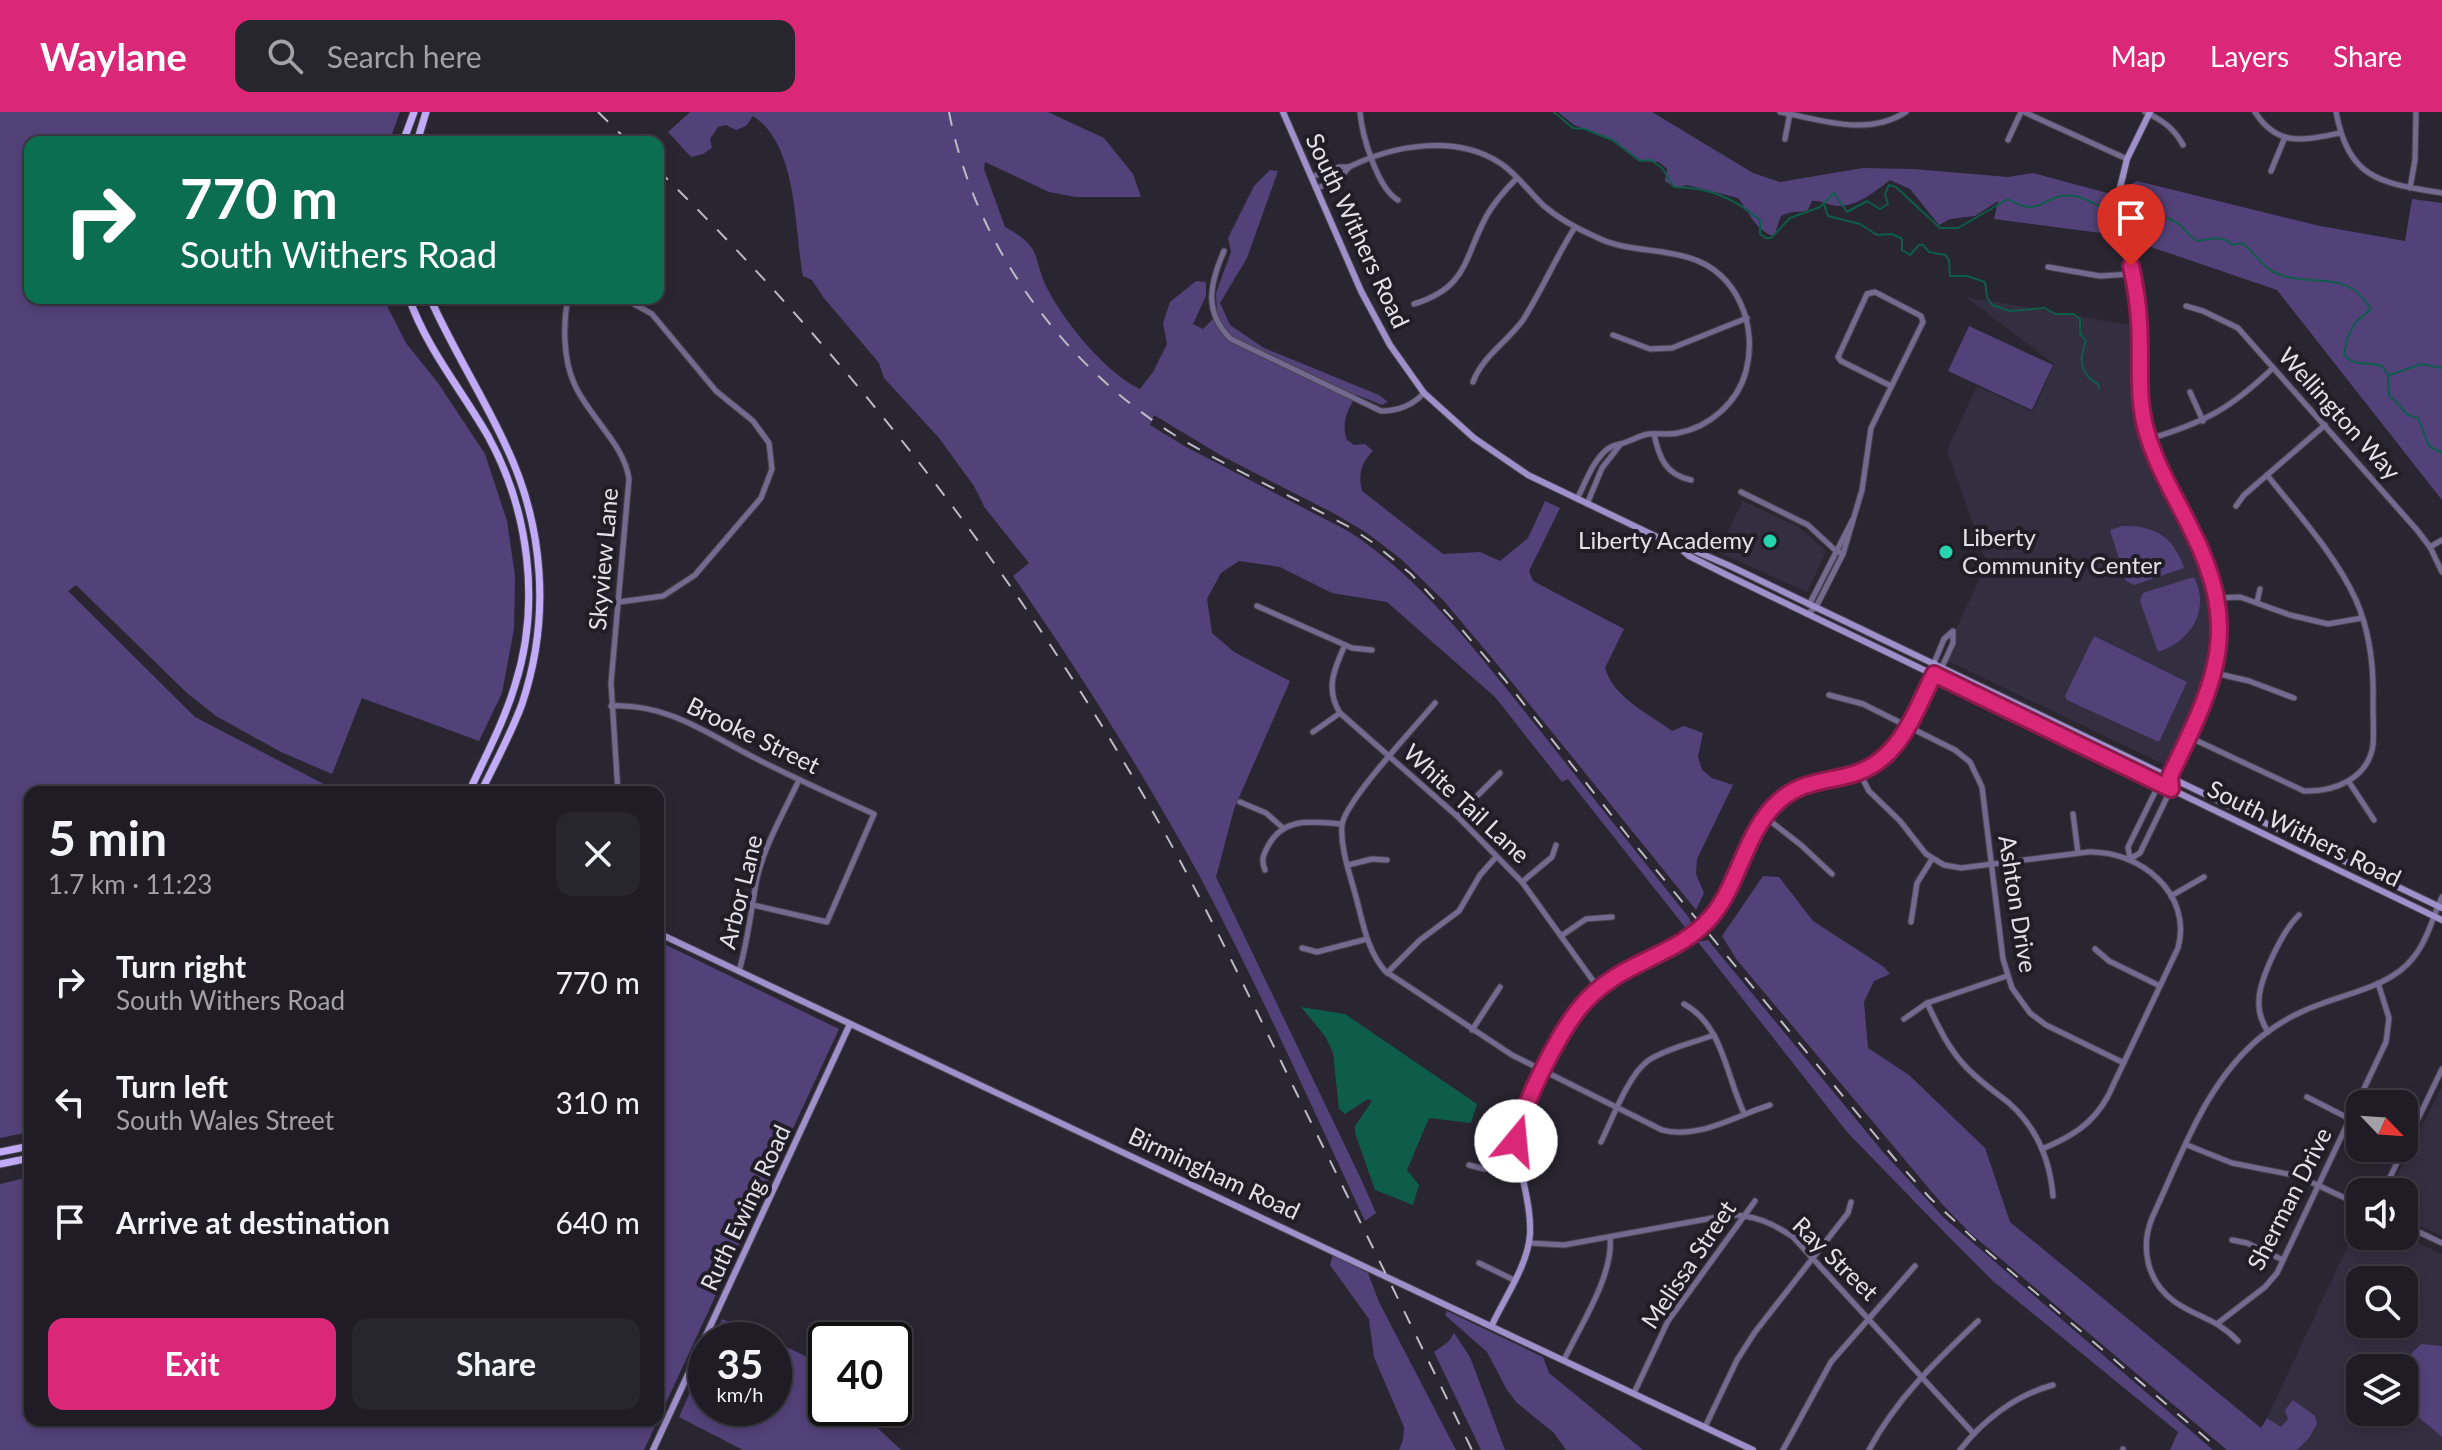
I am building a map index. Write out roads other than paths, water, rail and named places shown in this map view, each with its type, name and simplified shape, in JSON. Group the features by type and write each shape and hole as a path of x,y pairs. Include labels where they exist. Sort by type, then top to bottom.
{"main road":[{"path":"405,136 414,112"},
{"path":"419,136 426,112"},
{"path":"412,304 429,344 494,448 513,496 526,555 528,616 518,678 504,717 472,786"},
{"path":"433,304 516,468 531,518 539,568 540,610 531,671 515,720 484,786"},
{"path":"0,1152 24,1147"},
{"path":"0,1164 24,1159"}],"street":[{"name":"South Withers Road","path":"1283,112 1361,291 1390,345 1424,393 1499,458 1678,547 1699,562 1934,663 2440,907"},
{"path":"1360,112 1362,132 1371,157 1390,196 1398,200"},
{"path":"1780,112 1862,126 1881,124 1906,112"},
{"path":"2008,140 2022,112 2127,159"},
{"path":"2255,112 2272,132 2285,137 2309,140 2340,133"},
{"path":"2336,112 2340,133 2351,156 2365,171 2390,184 2442,193"},
{"path":"2410,188 2415,160 2416,112"},
{"path":"1785,139 1790,113"},
{"path":"2130,859 2128,847 2159,784 2170,776 2209,693 2220,635 2217,598 2210,570 2168,487 2149,439 2139,391 2139,323 2133,274 2120,205 2120,179 2148,113 2162,120 2183,145"},
{"path":"2271,171 2285,137"},
{"path":"1311,177 1339,167 1349,167 1371,157 1408,149 1450,146 1478,153 1501,164 1545,207 1575,227 1620,247 1689,258 1707,266 1731,287 1747,318 1751,339 1745,375 1735,397 1716,416 1691,430 1633,438 1613,445 1590,472 1577,499"},
{"path":"1316,189 1341,177 1349,167"},
{"path":"1414,304 1445,291 1456,280 1497,198 1517,178"},
{"path":"1473,382 1478,368 1509,338 1523,319 1575,227"},
{"path":"1224,251 1213,278 1211,307 1219,325 1231,339 1381,411 1394,411 1410,405 1424,393"},
{"path":"2048,267 2100,276 2133,274"},
{"path":"1810,609 1843,554 1862,490 1871,428 1923,322 1921,316 1875,292 1867,294 1838,357 1891,386"},
{"name":"Skyview Lane","path":"566,304 566,346 570,375 628,470 629,500 611,706 618,786"},
{"path":"619,602 663,596 695,575 761,498 772,469 772,454 763,432 716,391 652,314 634,304"},
{"name":"Wellington Way","path":"2186,306 2238,328 2430,547 2442,572"},
{"path":"1613,335 1650,349 1672,348 1747,318"},
{"path":"2149,439 2203,421 2243,397 2273,368"},
{"path":"2190,392 2203,421"},
{"path":"2236,506 2325,425"},
{"path":"1654,434 1658,454 1669,471 1691,480"},
{"path":"1587,504 1602,468 1621,444"},
{"path":"2189,737 2304,791 2324,792 2349,782 2364,766 2372,747 2374,676 2367,634 2355,599 2332,558 2267,475"},
{"path":"1741,492 1808,525 1843,554"},
{"path":"1810,609 1835,550 1854,517"},
{"path":"2430,547 2442,540"},
{"path":"2257,602 2260,589"},
{"path":"2217,598 2240,597 2290,615 2328,624 2362,618"},
{"path":"1257,606 1345,645 1372,650"},
{"name":"South Withers Road","path":"1810,609 1934,674 2442,920"},
{"path":"1492,1325 1529,1243 1530,1224 1519,1162 1518,1130 1544,1071 1573,1018 1599,989 1627,970 1677,947 1709,919 1722,901 1765,817 1779,801 1797,788 1859,772 1887,755 1908,728 1934,674 1942,667 1953,643 1953,631 1944,639 1934,663 1934,674"},
{"path":"1313,732 1340,713 1332,697 1332,679 1345,645"},
{"path":"2215,673 2249,681 2294,698"},
{"name":"Ashton Drive","path":"1829,695 1863,704 1955,750 1975,769 1982,787 2007,976 2017,997 2038,1020 2124,1063"},
{"path":"1435,703 1355,797 1342,824 1343,845 1367,939 1374,956 1387,973 1472,1030 1654,1127 1677,1133 1721,1124 1770,1105"},
{"name":"Brooke Street","path":"611,706 643,708 688,721 799,780 874,814 827,922 753,905"},
{"name":"White Tail Lane","path":"1340,713 1457,816 1522,882 1599,989"},
{"path":"1859,772 1869,791 1932,859 1953,867 2078,853 2109,853 2130,859 2151,871 2171,896 2181,933 2178,948 2103,1105 2089,1122 2072,1135 2042,1149"},
{"path":"1457,816 1500,773"},
{"path":"2130,859 2140,853 2171,789 2170,776"},
{"name":"Arbor Lane","path":"739,971 746,949 758,876 769,842 799,780"},
{"path":"2349,782 2374,820"},
{"path":"1240,802 1266,813 1283,828"},
{"path":"2073,814 2078,853"},
{"path":"1765,817 1832,874"},
{"path":"1265,870 1263,855 1274,835 1283,828 1305,821 1342,824"},
{"path":"1522,882 1552,857 1556,845"},
{"path":"1387,973 1420,940 1459,911 1480,875 1496,857"},
{"path":"1348,865 1372,859 1387,860"},
{"path":"1911,922 1917,883 1932,859"},
{"path":"2171,896 2204,877"},
{"path":"2238,1341 2218,1323 2170,1298 2153,1277 2147,1261 2149,1226 2206,1104 2247,1049 2268,1032 2307,1009 2396,974 2412,960 2423,943 2442,897"},
{"path":"2268,1032 2259,1007 2260,989 2289,924 2299,915"},
{"path":"1561,936 1586,919 1612,917"},
{"name":"Birmingham Road","path":"664,936 1753,1450"},
{"path":"1302,948 1317,952 1367,939"},
{"path":"2095,949 2109,961 2160,986"},
{"path":"1904,1019 1927,1003 2007,976"},
{"name":"Sherman Drive","path":"2363,1090 2389,1034 2389,1018 2378,983"},
{"path":"1472,1030 1500,987"},
{"path":"1927,1003 1953,1052 1973,1075 2015,1109 2031,1128 2050,1172 2053,1196"},
{"path":"1684,1004 1699,1012 1714,1035 1744,1113"},
{"name":"Ruth Ewing Road","path":"653,1450 850,1024"},
{"path":"1601,1142 1645,1063 1714,1035"},
{"path":"2390,1178 2442,1069"},
{"path":"2307,1097 2346,1117"},
{"name":"Sherman Drive","path":"2218,1323 2265,1287 2283,1260 2346,1128"},
{"path":"2187,1145 2220,1160 2286,1172 2346,1199"},
{"path":"1469,1165 1484,1169 1519,1162"},
{"name":"Melissa Street","path":"1634,1393 1668,1321 1755,1201"},
{"path":"1705,1427 1737,1360 1848,1213 1851,1202"},
{"name":"Ray Street","path":"1529,1243 1564,1245 1729,1215 1744,1215 1773,1223 1793,1237 1974,1434"},
{"path":"2418,1232 2442,1243"},
{"path":"1564,1360 1606,1271 1612,1251 1610,1237"},
{"path":"2232,1240 2247,1243 2283,1260"},
{"path":"1479,1263 1514,1280"},
{"path":"1783,1450 1819,1380 1844,1345 1915,1266"},
{"path":"1869,1450 1891,1414 1921,1375 1978,1321"},
{"path":"1960,1450 1974,1434 2020,1398 2053,1385"}],"waterway":[{"path":"1554,112 1573,128 1585,129 1612,140 1640,161 1651,160 1662,168 1674,187 1720,195 1740,206 1760,220 1760,234 1766,238 1771,238 1790,218 1820,207 1834,193 1847,212 1867,201 1880,209 1888,204 1885,194 1889,185 1896,187 1940,228 1958,228 2008,199 2029,207 2056,197 2075,196 2105,209"},
{"path":"1824,204 1828,216 1860,224 1877,235 1892,234 1902,239 1902,250 1910,255 1919,245 1929,252 1946,255 1950,276 1967,276 1985,282 1987,297 1992,305 2010,311 2045,308 2055,314 2074,314 2080,319 2080,334 2086,341 2082,366 2099,388"},
{"path":"2137,216 2173,220 2197,241 2216,238 2232,245 2242,243 2269,269 2281,275 2352,288 2371,309 2355,323 2344,354 2356,363 2382,366 2388,375 2389,396 2405,412 2418,418 2429,446 2442,453"},
{"path":"2390,375 2421,364 2442,368"}],"railway":[{"path":"598,112 623,136"},
{"path":"949,112 961,161 1001,253 1028,296 1094,372 1132,405 1173,434 1351,528 1411,574 1505,680 1628,836 1930,1198 1988,1252 2220,1450"},
{"path":"664,176 729,242 863,392 986,552 1098,719 1207,912 1472,1450"}],"place":[{"name":"Liberty Academy","path":"1770,541"},
{"name":"Liberty Community Center","path":"1946,552"}]}
